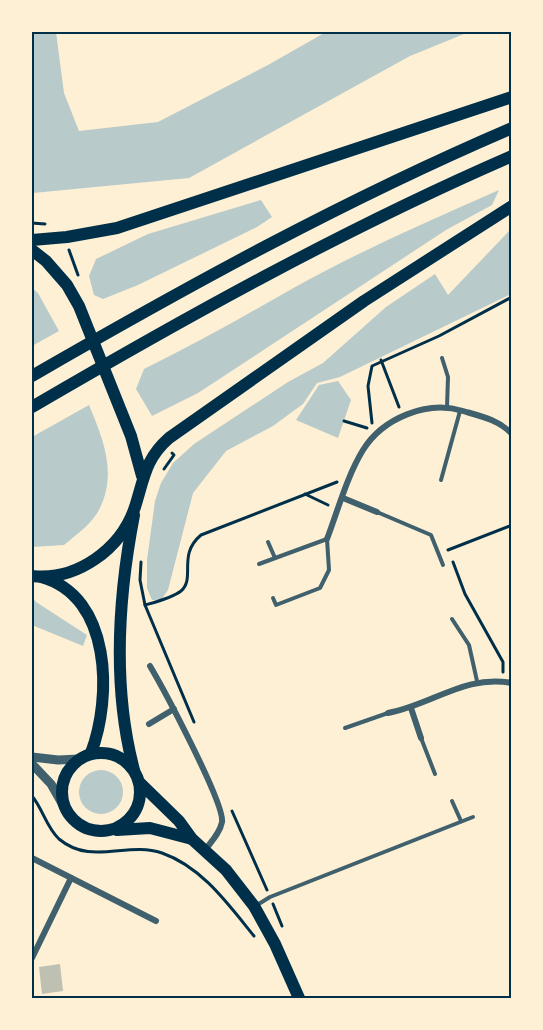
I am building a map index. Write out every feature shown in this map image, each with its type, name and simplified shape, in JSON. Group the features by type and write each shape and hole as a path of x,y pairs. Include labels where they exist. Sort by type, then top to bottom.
{"main road":[{"path":"32,240 67,237 117,228 512,97"},
{"path":"32,376 170,297 321,217 512,128"},
{"path":"32,407 255,282 355,229 512,156"},
{"path":"107,831 131,818 138,806 137,776 124,731 122,577 142,476 154,453 169,438 364,301 512,206"},
{"path":"32,250 60,277 79,306 136,450 142,476"},
{"path":"36,576 65,573 87,565 120,535 135,507"},
{"path":"36,576 57,581 70,592 86,609 99,635 102,718 85,756 64,778 61,791 63,805 70,817 80,826 93,831 150,828 192,839"},
{"path":"85,756 115,755 137,776 192,839 226,870 254,906 275,944 299,999"}],"street":[{"path":"327,539 363,450 388,424 422,409 447,407 492,420 510,429"},
{"path":"343,498 377,512"},
{"path":"150,666 174,709 221,814 219,831 205,850"},
{"path":"388,713 411,708 477,681 512,683"},
{"path":"411,708 421,738"},
{"path":"149,724 174,709"},
{"path":"32,757 58,760 85,756"},
{"path":"32,765 51,784 63,805"},
{"path":"32,858 156,921"},
{"path":"32,958 71,878"}],"lane":[{"path":"442,358 448,377 447,407"},
{"path":"441,480 460,410"},
{"path":"377,512 431,535 443,565"},
{"path":"259,564 327,539 329,570 320,588 276,605 273,598"},
{"path":"268,542 275,558"},
{"path":"452,618 469,645 477,681"},
{"path":"345,728 388,713"},
{"path":"421,738 435,774"},
{"path":"452,801 461,821"},
{"path":"254,906 270,897 472,817"}],"path":[{"path":"371,430 373,416 368,386 369,370 381,360 439,336 512,297"},
{"path":"381,360 401,410 394,415"},
{"path":"344,421 371,430"},
{"path":"366,436 380,423"},
{"path":"159,478 174,455 169,450"},
{"path":"145,605 181,591 187,582 188,550 201,536 344,479"},
{"path":"305,494 333,507"},
{"path":"448,550 512,525"},
{"path":"444,540 465,594 503,662 502,681"},
{"path":"142,553 140,580 145,605 196,728"},
{"path":"32,796 51,828 71,846 87,853 101,854 142,849 162,853 183,864 221,894 257,939"},
{"path":"231,810 284,932"}],"shaded area":[{"path":"32,32 56,32 64,93 79,131 158,122 326,32 469,32 410,56 189,178 33,193"},
{"path":"499,190 492,205 446,230 198,393 152,416 136,389 144,369 346,260"},
{"path":"261,200 272,217 257,227 138,285 103,299 94,295 89,276 96,259 148,234"},
{"path":"511,229 511,294 340,377 317,383 303,404 273,426 226,451 193,493 168,590 161,600 152,600 147,588 147,560 155,501 161,483 173,463 194,444 288,382 323,363 386,307 435,274 448,295"},
{"path":"32,288 38,293 59,331 32,346"},
{"path":"338,381 351,400 338,438 296,420 319,385"},
{"path":"89,405 103,443 108,469 105,495 100,508 89,524 64,545 32,547 32,437"},
{"path":"32,596 36,602 87,635 83,646 32,625"},
{"path":"101,770 116,777 123,792 116,807 101,814 86,807 79,792 86,777"}],"building":[{"path":"60,964 63,991 42,994 39,967"}]}
